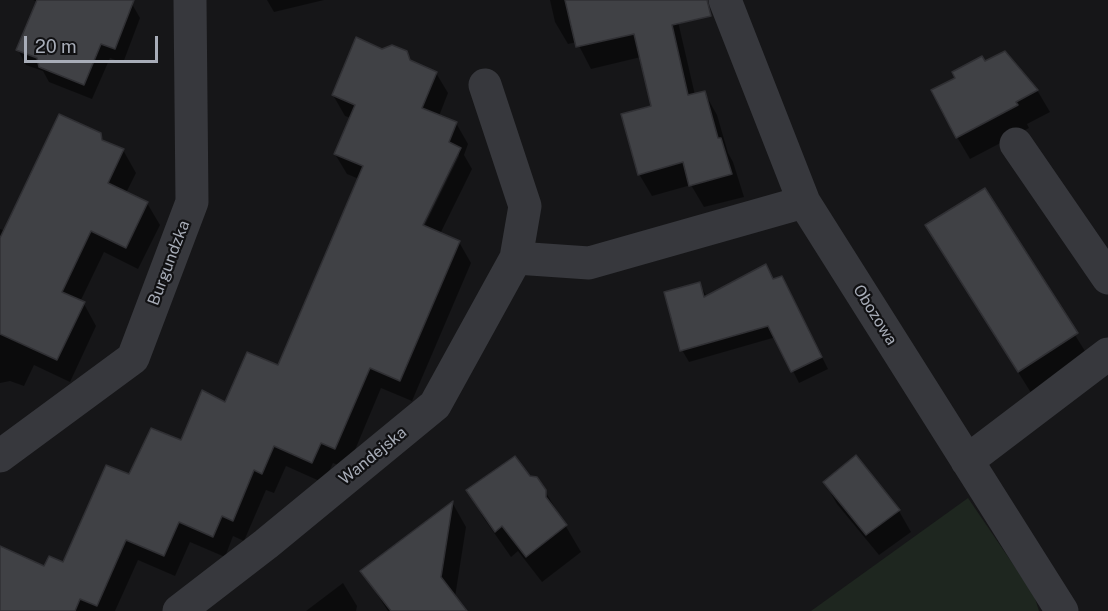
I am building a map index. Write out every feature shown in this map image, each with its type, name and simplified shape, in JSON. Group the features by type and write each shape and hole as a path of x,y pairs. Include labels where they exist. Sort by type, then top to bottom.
{"street":[{"name":"Burgundzka","path":"0,456 133,358 192,202 190,0"},
{"name":"Obozowa","path":"725,0 804,202 1062,611"},
{"name":"Wandejska","path":"179,611 266,544 435,405 516,258 525,206 485,85"},
{"path":"1016,144 1108,278"},
{"path":"516,258 589,262 804,202"},
{"path":"967,461 1108,354"}],"shaded area":[{"path":"968,498 1034,595 1039,611 811,611"}],"building":[{"path":"37,0 134,0 115,49 101,44 84,85 39,67 37,58 16,50"},
{"path":"565,0 707,0 711,16 672,25 688,95 705,91 718,138 721,138 732,174 689,186 683,162 638,175 621,114 651,106 634,34 576,47"},
{"path":"356,37 382,49 392,45 407,51 410,60 437,72 422,108 457,122 449,142 461,148 423,225 460,241 400,381 370,368 335,449 321,443 312,463 274,446 262,474 254,470 233,521 222,516 213,537 179,522 164,556 126,540 97,606 80,599 75,611 0,611 0,546 44,566 49,556 63,562 106,465 129,474 151,428 181,440 202,390 225,402 247,352 278,365 363,166 334,154 355,105 332,95"},
{"path":"1005,51 1038,90 1016,102 1018,105 956,138 931,90 955,78 952,72 982,56 985,61"},
{"path":"59,114 101,133 102,140 124,149 108,183 148,202 126,248 91,231 62,292 85,302 57,360 0,334 0,238"},
{"path":"985,188 1078,333 1018,372 925,225"},
{"path":"766,264 773,279 782,276 822,357 791,372 768,326 680,351 664,292 700,282 704,297"},
{"path":"856,455 900,510 866,535 823,482"},
{"path":"515,456 530,476 537,477 546,490 546,497 567,525 526,557 502,526 495,532 466,490"},
{"path":"453,501 441,577 467,611 391,611 360,571"}]}
